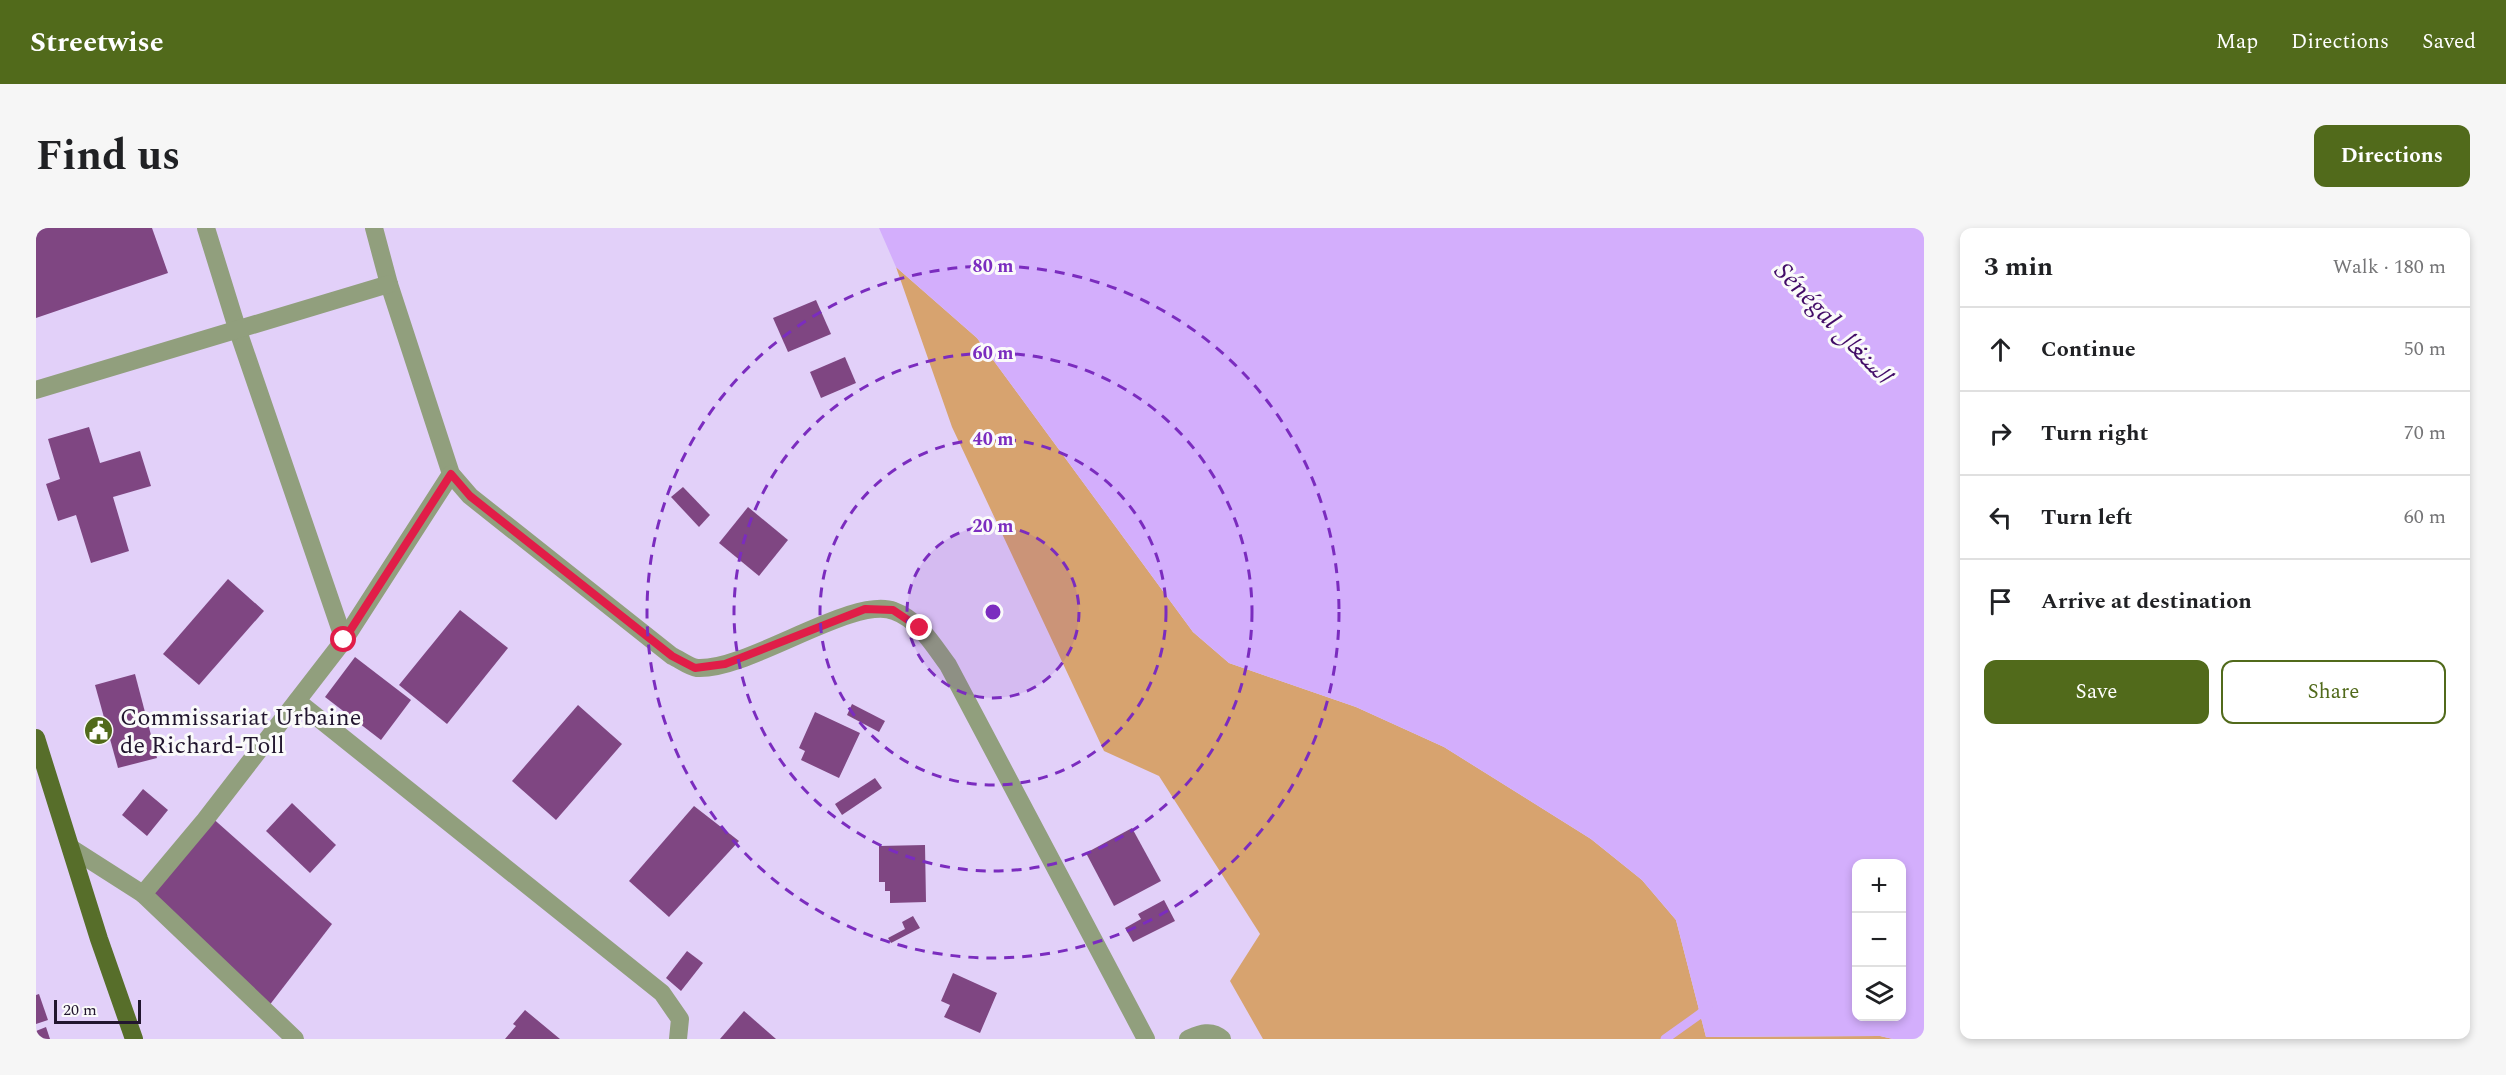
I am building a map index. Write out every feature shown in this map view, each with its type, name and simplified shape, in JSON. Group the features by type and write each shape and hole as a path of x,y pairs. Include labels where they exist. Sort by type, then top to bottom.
{"main road":[{"path":"36,738 134,1039"}],"street":[{"path":"206,228 237,328 344,640"},
{"path":"374,228 389,284 451,474 470,496 672,656 695,668 725,664 865,609 893,610 920,628 948,665 1146,1039"},
{"path":"36,390 389,284"},
{"path":"143,894 205,820 344,640 451,474"},
{"path":"297,702 662,993 680,1019 678,1039"},
{"path":"70,848 143,894 295,1039"},
{"path":"1188,1039 1204,1032 1217,1035 1222,1039"}],"shaded area":[{"path":"896,267 977,338 1193,632 1229,663 1356,707 1444,747 1591,839 1642,880 1676,920 1706,1037 1880,1036 1893,1039 1263,1039 1230,981 1260,934 1159,776 1104,751 952,427"}],"water":[{"name":"Sénégal السنغال","path":"879,228 1924,228 1924,1039 1893,1039 1880,1036 1706,1037 1676,920 1642,880 1591,839 1444,747 1356,707 1229,663 1193,632 977,338 896,267"}],"building":[{"path":"45,228 152,228 168,273 36,318 36,231"},
{"path":"816,300 831,334 788,352 773,318"},
{"path":"845,357 856,383 821,398 810,372"},
{"path":"89,427 100,463 140,451 151,486 113,497 129,551 91,563 76,515 58,521 46,484 60,479 48,439"},
{"path":"683,487 710,515 699,527 671,497"},
{"path":"748,507 788,540 759,576 719,543"},
{"path":"228,579 264,611 199,685 163,654"},
{"path":"460,610 508,648 447,724 399,685"},
{"path":"355,657 411,700 381,740 325,697"},
{"path":"135,674 157,758 118,768 95,685"},
{"path":"852,704 885,721 879,732 847,715"},
{"path":"578,705 622,744 556,820 512,781"},
{"path":"815,712 860,733 839,778 801,760 805,751 799,748"},
{"path":"875,778 882,788 842,815 835,804"},
{"path":"143,789 168,810 147,836 122,815"},
{"path":"292,803 336,845 310,873 266,831"},
{"path":"694,806 739,841 669,917 629,881"},
{"path":"209,815 332,924 265,1011 139,894"},
{"path":"1132,828 1161,881 1114,906 1086,853"},
{"path":"925,845 926,902 890,903 890,891 885,891 885,882 879,882 879,846"},
{"path":"1164,900 1175,921 1133,942 1125,928 1141,919 1138,914"},
{"path":"913,916 920,928 891,943 888,938 905,929 902,922"},
{"path":"687,951 703,963 681,991 666,978"},
{"path":"953,973 997,993 980,1033 944,1017 950,1005 941,1001"},
{"path":"39,994 48,1020 36,1024 36,995"},
{"path":"525,1010 560,1039 505,1039 516,1026 513,1024"},
{"path":"744,1011 776,1039 720,1039"},
{"path":"46,1027 50,1039 36,1039 36,1031"}],"waterway":[{"path":"1665,1039 1708,1006"}],"place":[{"name":"Commissariat Urbaine de Richard-Toll","path":"99,731"}],"route":[{"path":"344,640 451,474 470,496 672,656 695,668 725,664 865,609 893,610 920,628"}]}
